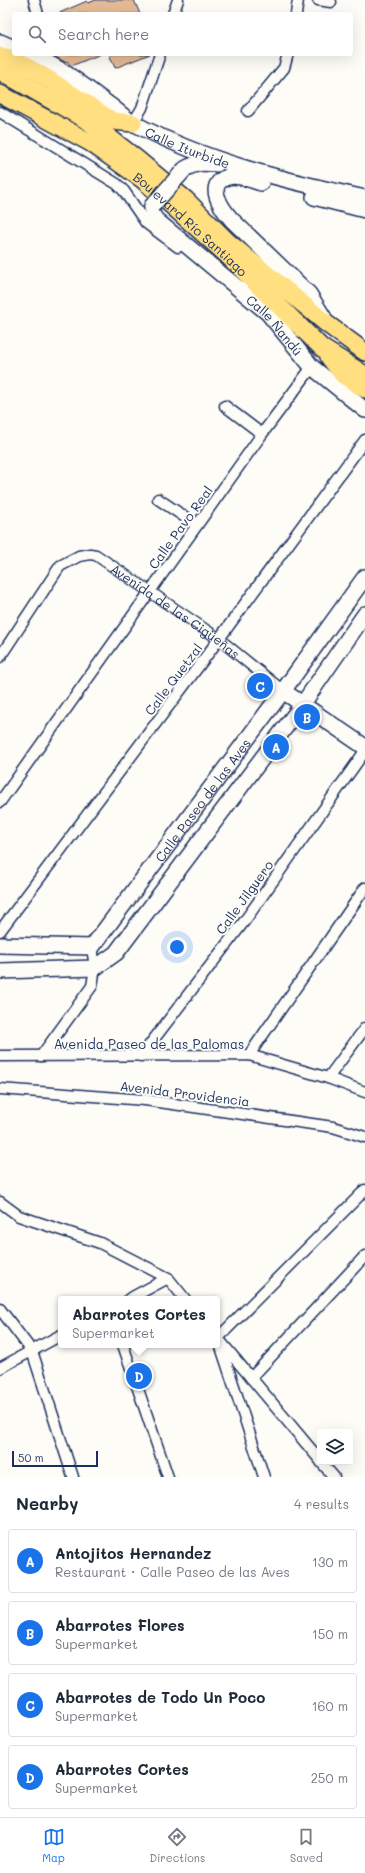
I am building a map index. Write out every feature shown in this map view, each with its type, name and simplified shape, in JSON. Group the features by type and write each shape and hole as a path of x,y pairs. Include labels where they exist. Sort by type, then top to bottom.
{"main road":[{"path":"0,56 11,58 50,80 114,121 133,123"},
{"name":"Boulevard Río Santiago","path":"0,71 88,121 186,200 226,241 327,324 365,352"},
{"name":"Boulevard Río Santiago","path":"0,94 91,143 142,179 226,254 322,348 365,375"},
{"path":"322,348 343,375 365,389"}],"street":[{"path":"34,0 37,12"},
{"path":"174,12 178,0"},
{"path":"296,12 298,0"},
{"path":"318,0 330,2"},
{"path":"0,42 12,47"},
{"name":"Calle Iturbide","path":"38,56 52,59 133,123 188,148 244,170 365,210"},
{"path":"133,123 142,108 159,56"},
{"path":"248,111 284,68 287,56"},
{"path":"0,112 116,184 124,191 146,223 190,256 207,262"},
{"name":"Calle Ñandú","path":"244,170 199,163 192,164 185,169 152,206 152,214 156,220 268,313 312,367 365,410"},
{"name":"Calle Iturbide","path":"327,324 309,294 232,220 220,205 216,193 218,183 228,176 244,170 365,198"},
{"name":"Calle Pavo Real","path":"0,802 262,434 312,367"},
{"path":"225,406 262,434"},
{"name":"Calle Quetzal","path":"0,931 219,639 365,440"},
{"path":"158,500 198,525"},
{"name":"Avenida de las Cigüeñas","path":"0,657 60,566 79,556 90,554 96,555 219,639 283,691 365,747"},
{"name":"Calle Paseo de las Aves","path":"92,947 283,691 365,577"},
{"name":"Calle Paseo de las Aves","path":"95,968 116,954 302,705 365,614"},
{"name":"Calle Jilguero","path":"141,1056 246,919 365,750"},
{"path":"249,1055 365,888"},
{"path":"0,945 92,947 95,968 92,986 41,1056"},
{"path":"0,971 95,968"},
{"path":"328,1078 365,1028"},
{"name":"Avenida Paseo de las Palomas","path":"0,1056 249,1055 328,1078 365,1092"},
{"name":"Avenida Providencia","path":"0,1089 145,1100 333,1127 365,1136"},
{"path":"220,1334 365,1190"},
{"path":"0,1202 19,1216 100,1242 168,1278 183,1296"},
{"path":"251,1378 365,1256"},
{"path":"135,1296 168,1278"},
{"path":"0,1309 32,1351 73,1477"},
{"path":"0,1368 58,1337"},
{"path":"220,1341 317,1456"},
{"path":"220,1346 264,1477"},
{"path":"124,1348 168,1477"},
{"path":"324,1465 334,1477"}],"building":[{"path":"96,0 134,0 139,12 62,12 87,1 88,3"},
{"path":"96,56 71,66 67,61 65,62 55,57"},
{"path":"110,56 145,56 115,68"}],"place":[{"name":"Abarrotes de Todo Un Poco","path":"260,686"},
{"name":"Abarrotes Flores","path":"307,717"},
{"name":"Antojitos Hernandez","path":"276,747"},
{"name":"Abarrotes Cortes","path":"139,1376"}]}
